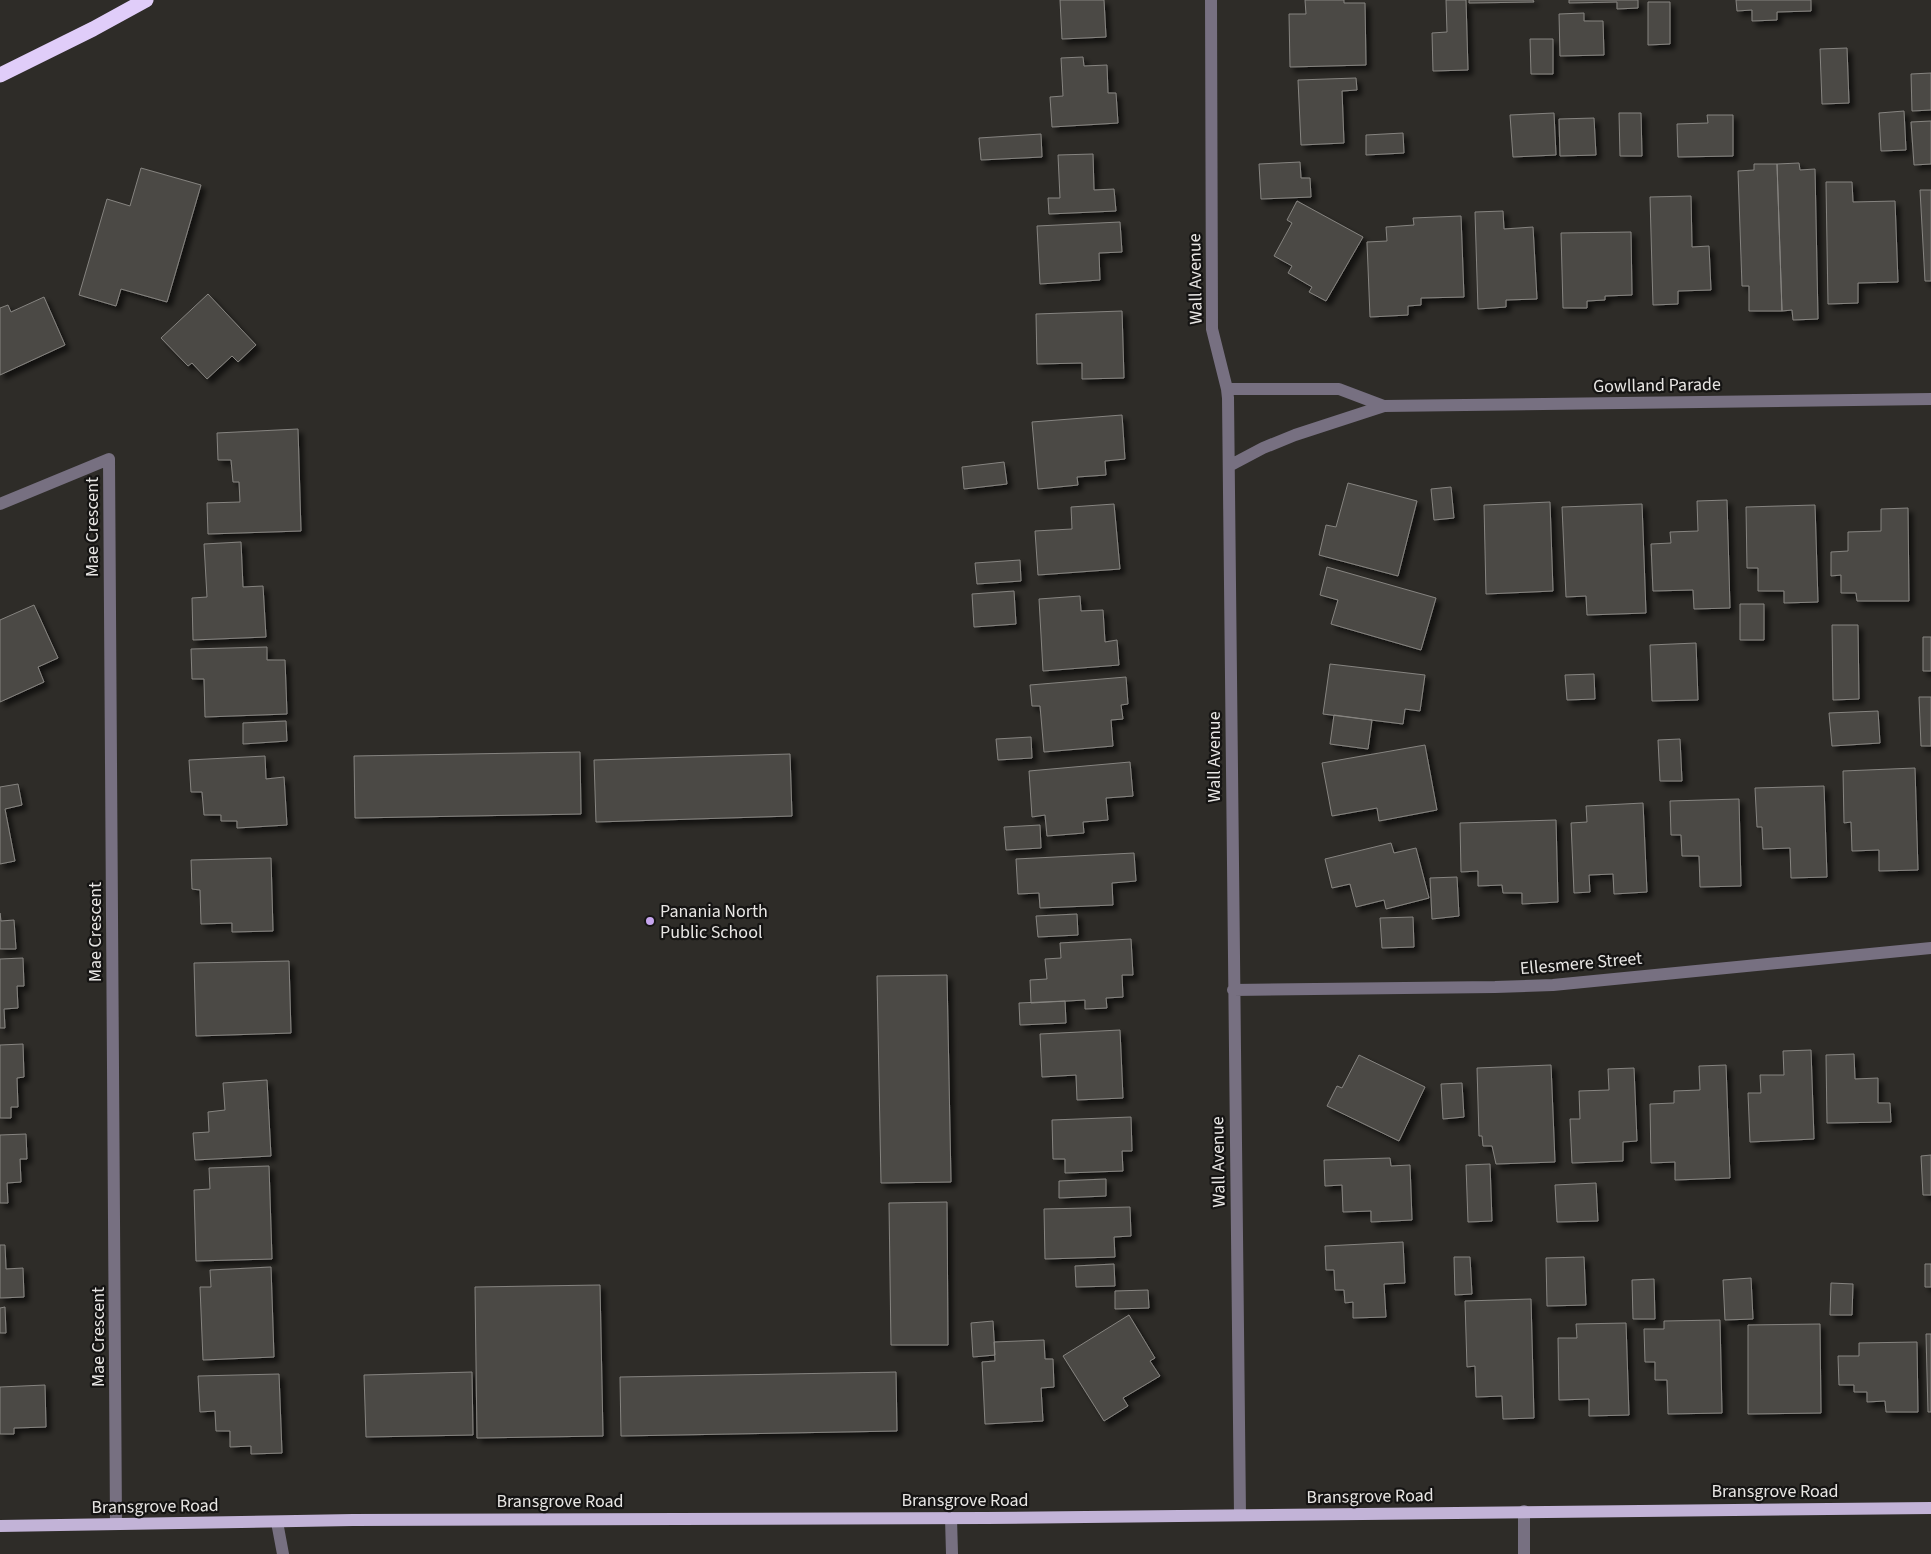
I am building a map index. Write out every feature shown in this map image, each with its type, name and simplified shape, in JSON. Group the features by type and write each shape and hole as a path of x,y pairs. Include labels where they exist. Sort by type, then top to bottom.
{"highway":[{"path":"0,75 93,29 146,0"}],"main road":[{"name":"Bransgrove Road","path":"0,1526 116,1523 633,1518 951,1518 1931,1508"}],"street":[{"name":"Wall Avenue","path":"1211,0 1212,329 1228,389 1240,1515"},
{"name":"Gowlland Parade","path":"1228,389 1339,388 1384,406"},
{"name":"Gowlland Parade","path":"1228,466 1263,448 1295,435 1384,406 1931,399"},
{"name":"Mae Crescent","path":"0,504 108,459 116,1523"},
{"name":"Ellesmere Street","path":"1233,990 1552,985 1931,948"},
{"path":"1524,1511 1524,1554"},
{"path":"951,1518 952,1554"},
{"path":"277,1522 283,1554"}],"building":[{"path":"1060,0 1104,0 1106,37 1062,39"},
{"path":"1305,0 1344,0 1344,3 1365,3 1366,65 1290,67 1289,14 1306,14"},
{"path":"1446,0 1466,0 1468,70 1433,71 1432,33 1447,32"},
{"path":"1469,0 1533,0 1534,2 1469,3"},
{"path":"1569,0 1638,0 1638,8 1617,9 1617,2 1569,3"},
{"path":"1736,0 1811,0 1811,11 1777,12 1777,20 1752,21 1752,10 1737,11"},
{"path":"1648,2 1670,2 1670,44 1648,45"},
{"path":"1584,13 1584,21 1603,21 1604,55 1560,56 1559,14"},
{"path":"1530,39 1553,39 1553,74 1531,74"},
{"path":"1847,48 1849,103 1822,104 1820,49"},
{"path":"1083,57 1084,66 1107,65 1108,93 1116,93 1118,123 1052,127 1050,97 1063,96 1061,58"},
{"path":"1931,73 1931,110 1912,111 1911,74"},
{"path":"1356,78 1357,90 1342,91 1344,143 1301,145 1298,80"},
{"path":"1904,111 1906,150 1881,151 1879,113"},
{"path":"1554,113 1556,155 1513,157 1510,115"},
{"path":"1619,113 1641,113 1642,156 1620,156"},
{"path":"1707,115 1733,115 1733,156 1678,157 1677,124 1708,123"},
{"path":"1594,118 1596,155 1560,156 1559,119"},
{"path":"1931,121 1931,164 1914,165 1911,122"},
{"path":"1403,133 1404,153 1366,155 1366,135"},
{"path":"1041,134 1042,157 981,160 979,138"},
{"path":"1093,154 1094,190 1114,189 1116,211 1049,214 1048,198 1060,198 1058,155"},
{"path":"1300,162 1301,178 1310,178 1311,197 1261,199 1259,164"},
{"path":"1799,163 1800,170 1815,169 1818,319 1793,320 1792,310 1782,311 1777,164"},
{"path":"1754,164 1777,164 1782,311 1749,311 1749,286 1742,286 1738,171 1754,170"},
{"path":"141,168 201,185 167,302 121,289 116,306 79,295 107,199 130,206"},
{"path":"1826,182 1852,182 1853,202 1895,201 1898,282 1858,283 1858,303 1828,304"},
{"path":"1920,190 1931,190 1931,281 1925,281"},
{"path":"1691,196 1692,247 1709,246 1711,290 1678,291 1678,304 1653,305 1650,197"},
{"path":"1297,201 1363,237 1326,301 1309,292 1312,287 1288,273 1292,266 1274,256 1292,223 1287,220"},
{"path":"1503,211 1504,229 1533,227 1537,299 1506,300 1506,307 1478,309 1475,212"},
{"path":"1461,216 1464,297 1421,298 1421,305 1408,306 1408,315 1370,317 1367,242 1387,241 1386,227 1414,225 1413,218"},
{"path":"1120,222 1122,252 1099,253 1100,280 1040,284 1037,226"},
{"path":"1631,232 1632,295 1605,296 1605,300 1587,301 1587,308 1563,308 1561,233"},
{"path":"208,294 256,345 238,362 232,356 207,379 192,363 188,366 161,338"},
{"path":"44,297 65,345 0,375 0,308 8,305 11,312"},
{"path":"1122,311 1124,378 1082,379 1082,363 1037,364 1036,314"},
{"path":"1122,415 1125,459 1105,461 1106,475 1077,477 1078,485 1038,489 1032,422"},
{"path":"298,429 301,531 208,534 207,503 240,502 239,482 233,482 231,460 218,460 217,433"},
{"path":"1004,462 1007,484 964,489 962,467"},
{"path":"1348,483 1417,501 1398,576 1319,555 1326,525 1336,527"},
{"path":"1451,487 1454,518 1434,520 1431,489"},
{"path":"1727,500 1730,608 1694,609 1693,590 1653,591 1651,544 1671,543 1670,532 1698,531 1697,501"},
{"path":"1550,502 1553,591 1486,594 1484,505"},
{"path":"1114,504 1120,569 1038,575 1035,531 1072,529 1071,507"},
{"path":"1642,504 1646,613 1587,615 1586,596 1566,597 1562,507"},
{"path":"1815,505 1818,602 1784,603 1784,591 1758,591 1758,568 1747,568 1746,507"},
{"path":"1908,508 1909,601 1857,601 1856,593 1841,593 1841,575 1831,576 1831,552 1848,551 1848,532 1881,531 1881,509"},
{"path":"241,542 243,587 263,586 266,637 193,640 192,598 207,597 204,544"},
{"path":"1020,560 1021,581 977,584 975,563"},
{"path":"1327,567 1436,598 1421,650 1331,624 1338,600 1320,595"},
{"path":"1014,591 1016,624 974,627 972,594"},
{"path":"1080,596 1081,611 1103,610 1105,642 1117,640 1119,665 1043,671 1039,599"},
{"path":"1740,604 1764,604 1764,640 1740,640"},
{"path":"34,605 58,658 38,667 44,682 0,702 0,620"},
{"path":"1832,625 1858,625 1859,699 1833,700"},
{"path":"1923,637 1931,637 1931,671 1923,671"},
{"path":"1696,643 1698,700 1652,701 1650,645"},
{"path":"267,647 267,660 285,660 287,714 205,717 204,679 192,679 191,649"},
{"path":"1330,664 1425,675 1420,711 1405,709 1403,724 1323,714"},
{"path":"1594,674 1595,699 1567,700 1565,675"},
{"path":"1126,677 1128,704 1121,705 1123,719 1111,720 1113,746 1044,752 1040,706 1032,706 1030,685"},
{"path":"1919,697 1931,697 1931,746 1921,746"},
{"path":"1878,711 1880,743 1832,746 1829,713"},
{"path":"1334,715 1372,720 1368,749 1330,744"},
{"path":"286,721 287,741 243,744 243,723"},
{"path":"1031,737 1032,758 998,760 996,739"},
{"path":"1680,739 1682,781 1660,781 1658,740"},
{"path":"1425,745 1437,810 1379,821 1377,808 1332,816 1322,763"},
{"path":"580,752 581,814 355,818 354,756"},
{"path":"790,754 792,816 596,822 594,760"},
{"path":"265,756 266,779 284,777 287,825 237,828 237,821 221,821 221,815 204,815 202,792 191,792 189,760"},
{"path":"1130,762 1133,796 1106,798 1108,820 1083,822 1084,833 1047,836 1045,815 1032,817 1029,771"},
{"path":"1915,768 1918,870 1879,871 1879,850 1852,851 1851,822 1844,823 1843,771"},
{"path":"18,784 22,805 5,809 15,861 0,864 0,787"},
{"path":"1824,786 1827,877 1791,878 1790,848 1763,849 1762,827 1757,827 1755,788"},
{"path":"1739,799 1741,886 1700,887 1699,856 1682,856 1681,835 1671,835 1670,801"},
{"path":"1643,803 1647,892 1614,894 1613,874 1589,875 1590,892 1574,893 1571,823 1587,822 1586,806"},
{"path":"1556,820 1558,902 1522,904 1522,893 1503,893 1502,885 1478,886 1478,871 1461,872 1460,823"},
{"path":"1040,825 1041,848 1006,850 1004,827"},
{"path":"1391,843 1394,853 1416,848 1429,898 1386,909 1384,900 1356,907 1350,884 1332,888 1325,859"},
{"path":"1134,853 1136,881 1112,883 1113,905 1040,908 1039,893 1018,894 1016,859"},
{"path":"271,858 273,931 232,932 232,923 201,924 200,890 192,889 191,860"},
{"path":"1457,877 1459,916 1432,919 1430,878"},
{"path":"0,913 1,921 14,920 16,949 0,949"},
{"path":"1077,914 1078,935 1038,937 1036,916"},
{"path":"1413,917 1414,947 1382,948 1380,918"},
{"path":"1131,939 1133,975 1122,975 1123,997 1106,998 1107,1008 1085,1009 1085,1000 1031,1003 1030,980 1047,979 1045,959 1061,958 1060,943"},
{"path":"23,958 24,986 17,986 18,1008 4,1009 5,1028 0,1028 0,959"},
{"path":"289,961 291,1033 196,1036 194,963"},
{"path":"947,975 951,1182 881,1183 877,976"},
{"path":"1065,1001 1066,1023 1020,1025 1019,1003"},
{"path":"1120,1030 1123,1098 1077,1100 1076,1075 1042,1077 1040,1034"},
{"path":"23,1044 24,1077 17,1078 18,1107 11,1107 11,1118 0,1118 0,1045"},
{"path":"1811,1050 1814,1139 1750,1142 1748,1093 1761,1093 1760,1075 1784,1075 1783,1051"},
{"path":"1854,1054 1855,1079 1878,1078 1878,1103 1890,1103 1891,1122 1827,1123 1826,1055"},
{"path":"1359,1055 1425,1087 1399,1141 1327,1106 1337,1086 1342,1088"},
{"path":"1551,1065 1555,1162 1496,1164 1492,1146 1483,1146 1482,1136 1479,1136 1477,1068"},
{"path":"1726,1065 1730,1178 1675,1180 1675,1162 1651,1163 1650,1104 1674,1103 1674,1091 1700,1090 1699,1066"},
{"path":"1634,1068 1637,1141 1623,1142 1623,1161 1572,1163 1570,1119 1580,1119 1579,1091 1609,1090 1608,1069"},
{"path":"267,1080 271,1156 195,1160 193,1133 209,1132 208,1112 225,1110 223,1083"},
{"path":"1462,1083 1464,1117 1443,1119 1441,1084"},
{"path":"1131,1117 1132,1151 1122,1151 1123,1171 1065,1173 1065,1159 1053,1159 1052,1120"},
{"path":"26,1134 27,1159 20,1159 21,1182 7,1183 8,1203 0,1203 0,1135"},
{"path":"1931,1155 1931,1195 1923,1195 1921,1156"},
{"path":"1390,1158 1391,1166 1410,1165 1412,1220 1371,1222 1371,1211 1343,1212 1342,1185 1325,1186 1324,1160"},
{"path":"1490,1164 1492,1221 1468,1222 1466,1165"},
{"path":"269,1166 272,1259 196,1261 194,1190 210,1189 209,1168"},
{"path":"1106,1179 1106,1196 1059,1198 1059,1181"},
{"path":"1596,1183 1598,1221 1557,1222 1555,1185"},
{"path":"947,1202 948,1345 891,1345 889,1203"},
{"path":"1130,1207 1131,1236 1114,1237 1115,1257 1045,1259 1044,1209"},
{"path":"1403,1242 1405,1283 1384,1284 1386,1317 1353,1318 1353,1302 1345,1303 1344,1290 1335,1290 1334,1270 1326,1270 1325,1246"},
{"path":"0,1245 5,1245 6,1269 23,1268 24,1297 0,1298"},
{"path":"1454,1257 1470,1257 1472,1294 1455,1295"},
{"path":"1584,1257 1586,1305 1547,1306 1546,1258"},
{"path":"1114,1264 1115,1286 1076,1287 1075,1266"},
{"path":"1925,1264 1931,1264 1931,1287 1925,1287"},
{"path":"271,1267 274,1357 203,1360 200,1287 211,1287 210,1270"},
{"path":"1751,1278 1753,1319 1725,1320 1723,1280"},
{"path":"1654,1279 1655,1319 1633,1319 1632,1280"},
{"path":"1831,1283 1853,1284 1852,1315 1830,1315"},
{"path":"600,1285 603,1436 477,1438 475,1287"},
{"path":"1148,1290 1149,1308 1115,1309 1115,1291"},
{"path":"1531,1299 1534,1418 1503,1419 1502,1396 1476,1397 1475,1366 1467,1367 1465,1301"},
{"path":"5,1307 6,1333 0,1333 0,1308"},
{"path":"1129,1315 1155,1358 1150,1361 1160,1376 1123,1398 1128,1406 1104,1421 1063,1356"},
{"path":"1720,1320 1722,1413 1668,1414 1667,1380 1655,1380 1655,1362 1645,1362 1644,1329 1664,1329 1664,1321"},
{"path":"993,1321 995,1355 973,1357 971,1323"},
{"path":"1626,1323 1629,1415 1589,1416 1589,1399 1559,1400 1558,1338 1577,1338 1576,1324"},
{"path":"1820,1324 1821,1413 1748,1414 1748,1325"},
{"path":"1926,1334 1931,1334 1931,1412 1928,1412"},
{"path":"1044,1340 1045,1359 1053,1359 1054,1387 1041,1388 1043,1421 985,1424 982,1362 995,1361 994,1342"},
{"path":"1917,1342 1918,1412 1886,1412 1885,1401 1867,1402 1867,1392 1854,1392 1854,1385 1839,1385 1838,1356 1859,1356 1859,1343"},
{"path":"472,1372 473,1435 366,1437 364,1375"},
{"path":"896,1372 897,1431 621,1436 620,1377"},
{"path":"279,1374 282,1453 251,1454 251,1446 230,1447 230,1431 216,1431 215,1411 200,1412 198,1376"},
{"path":"45,1385 46,1427 14,1428 14,1434 0,1434 0,1387"}],"place":[{"name":"Panania North Public School","path":"650,921"}]}
